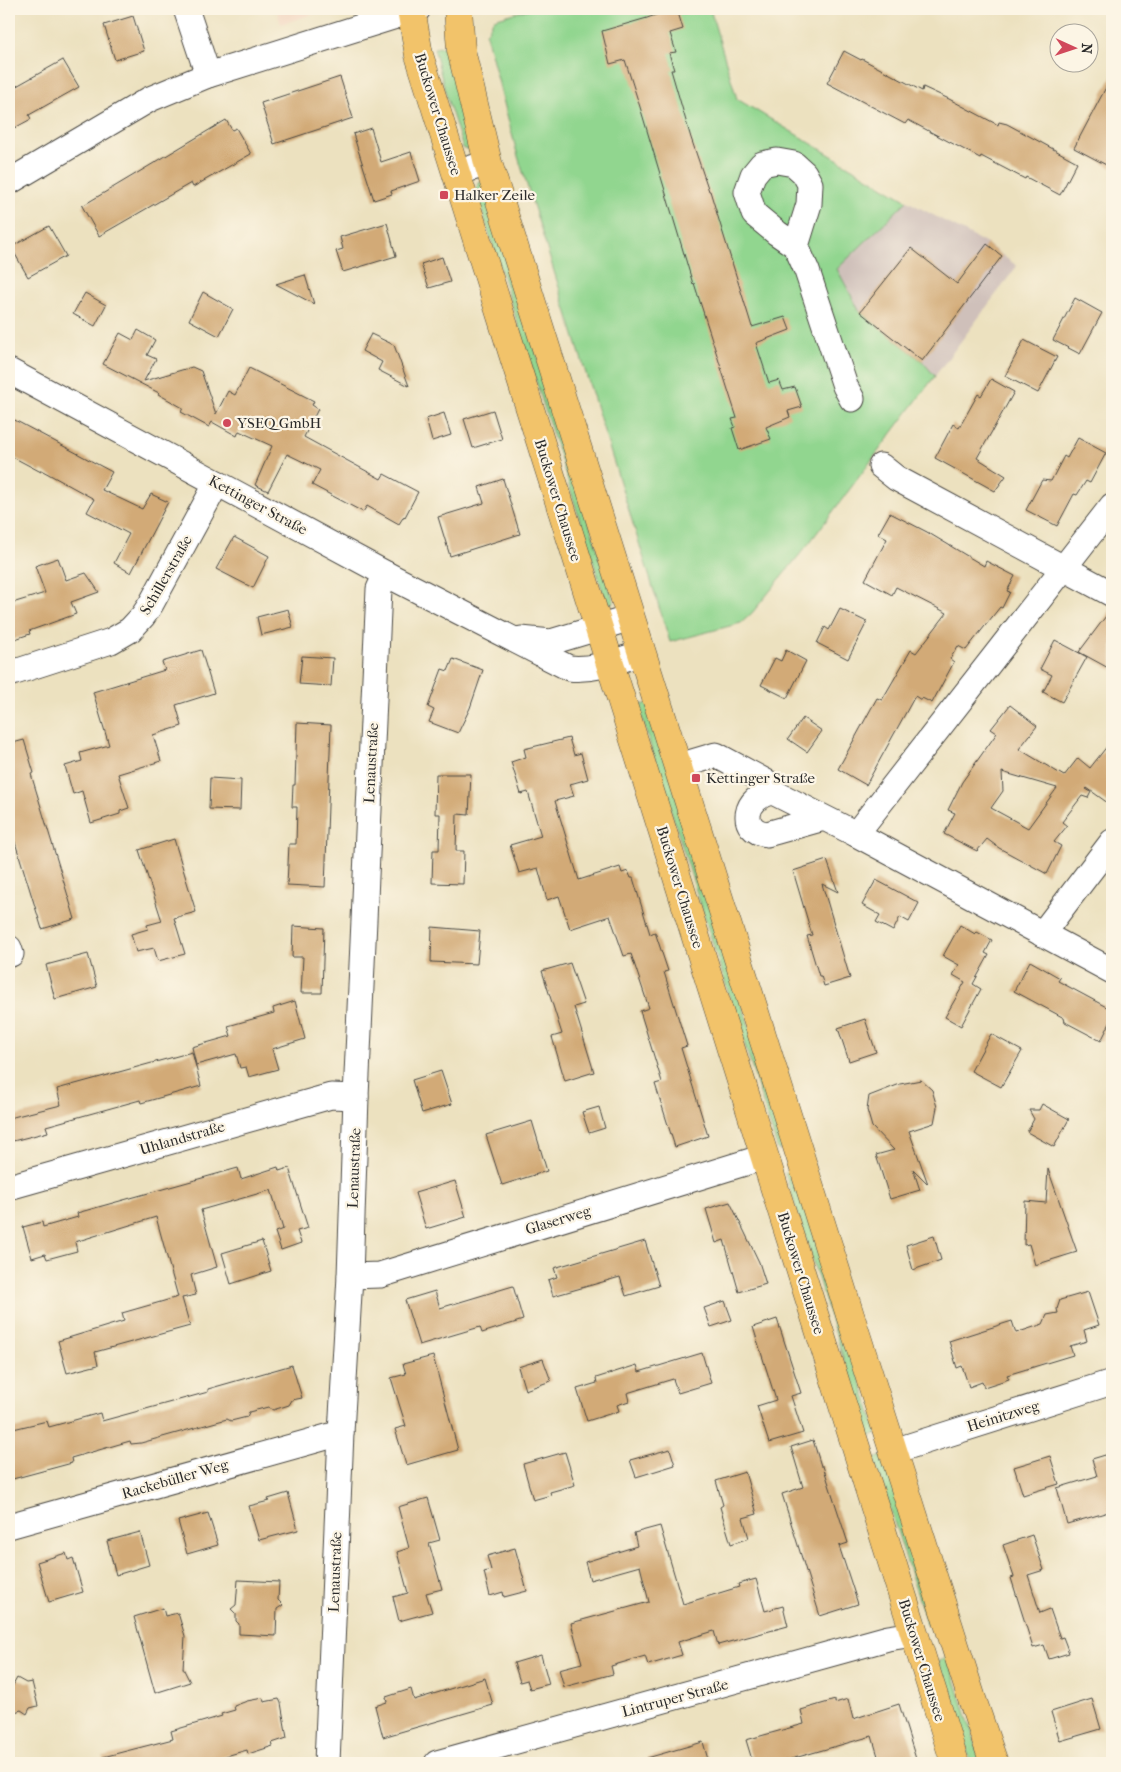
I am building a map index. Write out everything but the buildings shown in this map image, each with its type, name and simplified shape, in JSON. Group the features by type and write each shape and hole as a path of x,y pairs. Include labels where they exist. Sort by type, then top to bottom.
{"main road":[{"name":"Buckower Chaussee","path":"413,9 419,55 955,1763"},
{"path":"458,9 461,50 488,163 972,1699 994,1763"}],"street":[{"path":"186,9 208,75"},
{"path":"9,182 150,99 208,75 413,9"},
{"path":"456,173 488,163"},
{"path":"796,246 807,271 845,386 852,400"},
{"name":"Kettinger Straße","path":"9,371 386,574 569,668 581,669 610,663 642,653"},
{"path":"881,466 896,478 1112,594"},
{"name":"Schillerstraße","path":"9,674 111,641 130,630 151,604 217,483"},
{"path":"856,834 1112,506"},
{"name":"Lenaustraße","path":"327,1763 379,589 386,574"},
{"name":"Kettinger Straße","path":"509,638 551,642 631,618"},
{"path":"678,766 716,755 770,784 773,792"},
{"path":"824,818 767,834 758,833 752,827 748,817 750,806 763,793 773,792 856,834 1112,971"},
{"path":"1042,934 1112,842"},
{"name":"Uhlandstraße","path":"9,1188 331,1096 356,1097"},
{"name":"Glaserweg","path":"350,1276 380,1275 764,1157"},
{"name":"Heinitzweg","path":"894,1450 1112,1382"},
{"name":"Rackebüller Weg","path":"9,1526 341,1433"},
{"name":"Lintruper Straße","path":"437,1763 880,1641 914,1634"}],"shaded area":[{"path":"276,9 330,9 281,24"},
{"path":"907,201 987,244 1017,266 935,376 922,361 860,312 837,269"}],"green space":[{"path":"529,9 710,9 737,99 907,201 837,269 860,312 922,361 935,376 810,542 752,613 741,623 670,642 517,153 486,34 494,19"},
{"path":"449,46 473,148 469,150 463,148 434,48"},
{"path":"479,182 484,184 614,602 610,604 606,602 476,192"},
{"path":"648,703 787,1147 778,1150 638,706"},
{"path":"795,1170 877,1433 868,1437 785,1173"},
{"path":"884,1455 937,1621 927,1624 874,1459"},
{"path":"948,1658 982,1763 971,1763 938,1661"}],"place":[{"name":"Halker Zeile","path":"444,195"},
{"name":"YSEQ GmbH","path":"227,423"},
{"name":"Kettinger Straße","path":"696,778"}]}
